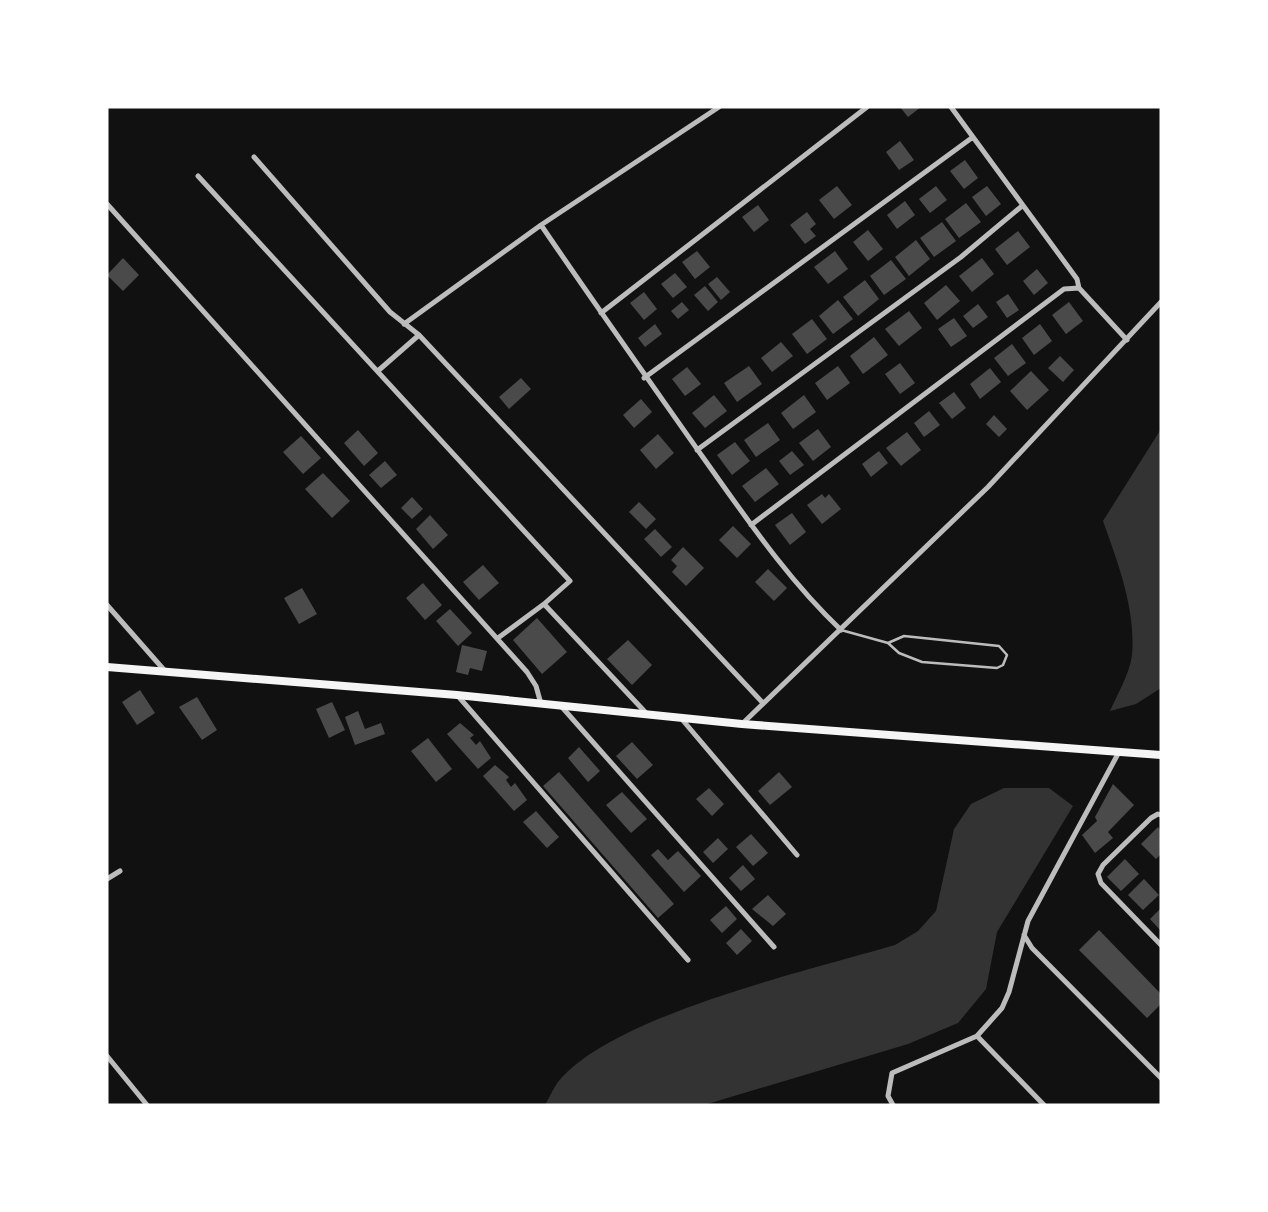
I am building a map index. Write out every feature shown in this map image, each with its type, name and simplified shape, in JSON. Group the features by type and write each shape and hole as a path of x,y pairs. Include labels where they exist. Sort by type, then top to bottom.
{"main road":[{"path":"107,667 457,695 742,723 1161,755"}],"street":[{"path":"404,324 541,225 719,107"},
{"path":"601,313 867,107"},
{"path":"951,107 1077,279 1079,288 1127,340"},
{"path":"644,378 974,137"},
{"path":"254,157 404,324 419,335 763,703"},
{"path":"198,176 379,370 569,581 544,604 498,638"},
{"path":"107,204 498,638 527,672 536,686 541,704"},
{"path":"698,450 961,257 1022,206"},
{"path":"541,225 644,378 751,525 783,567 841,630"},
{"path":"751,525 1046,301 1064,289 1079,288"},
{"path":"742,723 988,486 1161,302"},
{"path":"379,370 419,335"},
{"path":"544,604 646,714"},
{"path":"107,606 166,671"},
{"path":"457,695 688,960"},
{"path":"561,706 774,947"},
{"path":"680,717 797,855"},
{"path":"893,1105 888,1096 892,1073 977,1037 1002,1008 1009,992 1028,921 1119,752"},
{"path":"1161,815 1151,818 1098,874 1101,883 1161,945"},
{"path":"107,879 120,871"},
{"path":"1024,935 1032,948 1161,1077"},
{"path":"977,1037 1044,1105"},
{"path":"107,1056 147,1105"}],"lane":[{"path":"841,630 888,643 899,653 922,662 997,668 1003,665 1007,655 999,646 904,636 888,643"}],"shaded area":[{"path":"1161,429 1161,688 1136,704 1110,711 1129,669 1133,638 1125,587 1103,521"},
{"path":"1004,788 1049,788 1073,806 997,932 986,989 958,1023 908,1044 704,1105 545,1105 558,1082 585,1058 622,1036 715,998 895,945 918,931 936,911 954,829 971,804"}],"building":[{"path":"900,107 921,107 908,117"},
{"path":"900,141 914,160 899,170 886,152"},
{"path":"965,160 978,178 964,189 950,171"},
{"path":"837,186 852,205 834,219 819,200"},
{"path":"936,186 947,200 930,213 919,199"},
{"path":"987,186 1001,204 986,216 972,197"},
{"path":"905,201 915,215 897,229 887,215"},
{"path":"966,203 981,222 959,238 945,219"},
{"path":"758,205 769,220 754,232 742,217"},
{"path":"807,212 816,224 810,229 816,236 805,244 790,225"},
{"path":"942,222 956,241 934,257 920,238"},
{"path":"868,230 883,249 868,261 853,242"},
{"path":"1018,231 1030,247 1007,265 995,249"},
{"path":"916,240 930,259 909,276 895,257"},
{"path":"697,251 710,267 695,279 682,262"},
{"path":"835,251 848,269 828,284 814,267"},
{"path":"123,258 139,275 123,291 107,275"},
{"path":"982,258 994,274 972,292 959,276"},
{"path":"891,260 906,279 884,295 870,276"},
{"path":"1037,269 1048,283 1034,295 1023,281"},
{"path":"675,273 687,287 673,298 661,284"},
{"path":"717,277 730,292 721,300 708,284"},
{"path":"865,280 879,299 858,316 843,297"},
{"path":"946,285 960,301 937,320 924,303"},
{"path":"705,286 718,302 708,311 694,295"},
{"path":"644,292 657,309 644,320 630,303"},
{"path":"1008,294 1019,310 1007,318 996,302"},
{"path":"838,300 853,319 833,334 819,316"},
{"path":"682,302 689,310 678,319 671,311"},
{"path":"1069,302 1083,321 1066,334 1052,315"},
{"path":"978,304 988,317 973,328 963,316"},
{"path":"909,311 922,328 899,346 885,329"},
{"path":"954,318 967,336 951,347 938,329"},
{"path":"812,319 827,339 807,354 792,334"},
{"path":"655,324 662,334 645,347 638,338"},
{"path":"1040,324 1052,341 1034,355 1022,338"},
{"path":"874,337 888,355 863,374 850,356"},
{"path":"781,342 793,356 772,372 761,358"},
{"path":"1012,344 1026,363 1008,376 994,358"},
{"path":"1060,356 1074,370 1063,382 1048,368"},
{"path":"900,363 915,383 900,394 885,374"},
{"path":"749,366 762,384 737,402 724,383"},
{"path":"838,366 850,383 827,400 815,383"},
{"path":"687,367 701,384 685,396 672,379"},
{"path":"990,368 1001,382 980,399 970,384"},
{"path":"1031,371 1049,390 1027,410 1010,391"},
{"path":"521,378 531,389 509,409 499,397"},
{"path":"954,392 966,408 952,419 939,403"},
{"path":"714,395 727,411 705,428 692,413"},
{"path":"804,395 816,412 793,429 781,413"},
{"path":"641,399 652,412 634,428 623,415"},
{"path":"929,411 940,425 924,437 914,423"},
{"path":"994,415 1007,429 999,437 986,424"},
{"path":"768,423 780,440 756,457 744,440"},
{"path":"818,429 831,447 813,461 799,443"},
{"path":"358,430 378,453 364,466 344,443"},
{"path":"907,432 921,450 901,466 886,448"},
{"path":"658,434 674,453 656,469 640,450"},
{"path":"301,436 321,458 303,474 283,452"},
{"path":"735,442 750,461 732,475 717,455"},
{"path":"792,451 804,465 790,475 779,461"},
{"path":"879,451 888,463 871,477 862,464"},
{"path":"385,461 397,475 381,488 369,475"},
{"path":"766,468 779,484 755,502 742,486"},
{"path":"323,473 350,501 332,518 305,489"},
{"path":"822,494 825,498 829,494 841,509 822,524 807,505"},
{"path":"412,497 423,509 412,519 401,508"},
{"path":"639,502 656,519 646,529 629,512"},
{"path":"792,513 806,532 790,545 775,525"},
{"path":"430,515 448,535 433,549 416,529"},
{"path":"733,526 751,544 737,558 719,540"},
{"path":"655,529 672,547 661,557 644,539"},
{"path":"683,547 704,568 686,586 672,572 677,566 671,560"},
{"path":"483,565 499,583 479,600 463,582"},
{"path":"768,569 787,588 774,601 755,582"},
{"path":"423,583 442,605 425,620 406,598"},
{"path":"302,588 317,614 299,624 284,598"},
{"path":"450,609 472,633 458,646 436,621"},
{"path":"537,618 567,652 542,674 513,640"},
{"path":"628,640 652,665 632,685 607,659"},
{"path":"462,645 487,651 482,671 470,668 468,675 456,672"},
{"path":"140,690 155,713 137,725 122,702"},
{"path":"197,697 217,730 202,740 179,707"},
{"path":"332,702 345,730 329,738 316,709"},
{"path":"358,711 365,729 381,723 385,734 355,745 345,717"},
{"path":"460,723 474,735 470,738 476,745 480,741 491,758 478,769 447,734"},
{"path":"428,738 452,769 436,782 411,751"},
{"path":"632,742 653,765 637,779 616,756"},
{"path":"579,747 600,771 588,782 568,758"},
{"path":"495,765 509,777 506,780 511,787 515,783 527,800 514,811 483,776"},
{"path":"559,772 674,904 658,918 543,786"},
{"path":"779,772 792,787 770,805 758,791"},
{"path":"1113,784 1134,805 1108,832 1113,838 1095,853 1082,835 1097,821 1095,817"},
{"path":"709,788 724,804 712,816 696,799"},
{"path":"622,792 647,819 631,833 606,805"},
{"path":"536,811 559,837 547,848 523,822"},
{"path":"1158,827 1161,831 1161,854 1156,859 1141,844"},
{"path":"751,834 768,853 753,866 736,847"},
{"path":"718,838 728,849 713,863 703,852"},
{"path":"658,849 668,860 678,851 701,876 684,892 651,855"},
{"path":"1125,859 1139,874 1121,891 1107,877"},
{"path":"743,865 755,879 741,891 729,878"},
{"path":"1144,879 1159,895 1143,910 1128,895"},
{"path":"768,895 786,914 773,926 752,909"},
{"path":"726,906 737,919 722,933 710,920"},
{"path":"1161,908 1161,931 1150,919"},
{"path":"741,929 752,941 737,955 726,943"},
{"path":"1099,930 1161,994 1161,1004 1147,1018 1079,950"}]}
